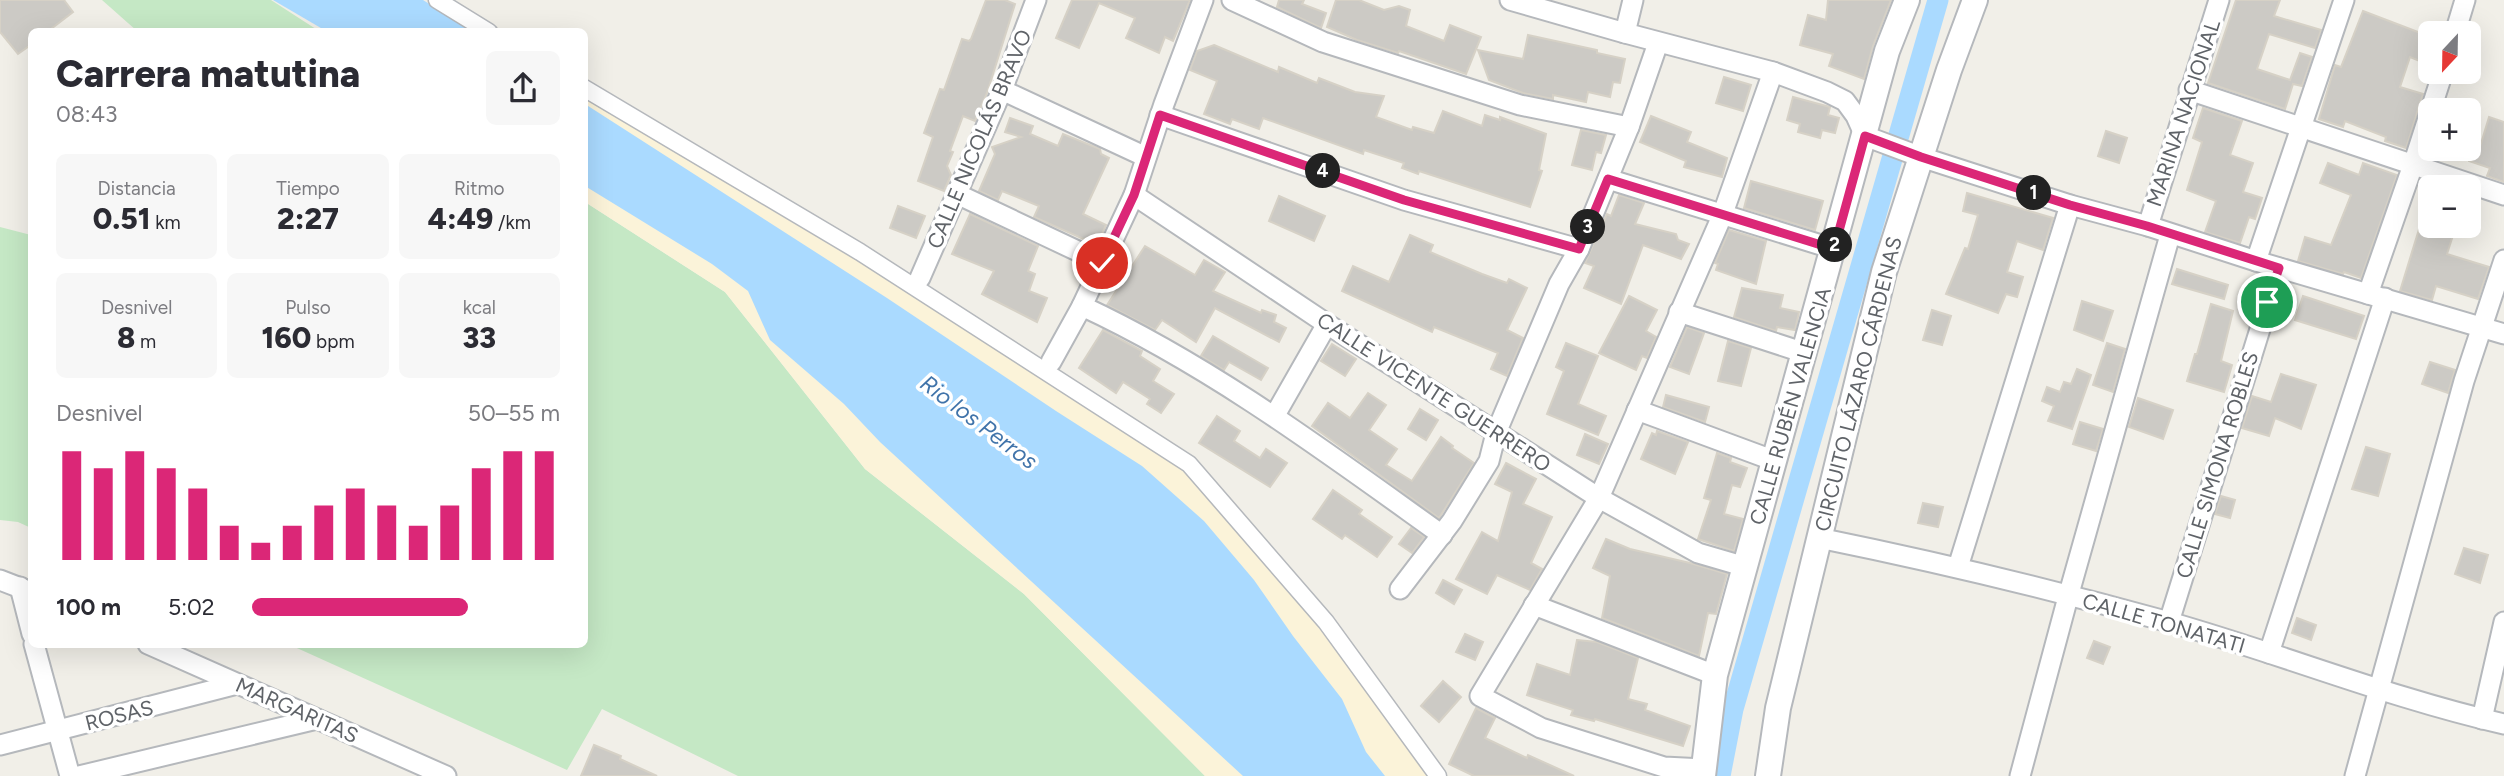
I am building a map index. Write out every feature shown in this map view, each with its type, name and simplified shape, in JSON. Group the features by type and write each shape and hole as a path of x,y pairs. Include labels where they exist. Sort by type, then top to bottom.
{"street":[{"path":"437,0 482,28"},
{"name":"CALLE NICOLÁS BRAVO","path":"920,278 1002,90 1036,0"},
{"path":"1051,362 1082,306 1134,195 1160,115 1203,0"},
{"path":"1232,0 1323,42 1494,97 1520,105 1629,127"},
{"path":"1510,0 1658,43 1773,72 1845,101 1869,137 1917,155 2070,205 2504,334"},
{"path":"1625,33 1633,0"},
{"name":"CALLE RUBÉN VALENCIA","path":"1703,773 1715,675 1834,249 1869,137 1888,51 1907,0"},
{"name":"CIRCUITO LÁZARO CÁRDENAS","path":"1768,776 1778,708 1884,272 1917,155 1975,0"},
{"name":"MARINA NACIONAL","path":"2147,226 2219,0"},
{"path":"2256,261 2344,0"},
{"path":"2459,21 2465,0"},
{"path":"1400,589 1442,535 1489,461 1496,433 1559,284 1579,249 1608,179 1658,43"},
{"path":"1703,773 1664,767 1541,728 1480,696 1599,498 1722,216 1773,72"},
{"path":"2269,653 2439,84"},
{"path":"588,90 860,253 1189,464 1326,622 1438,776"},
{"path":"1002,90 1146,158"},
{"path":"2189,90 2504,195"},
{"path":"1160,115 1404,200 1579,249"},
{"path":"1608,179 1834,249"},
{"path":"957,194 1102,263"},
{"name":"CALLE VICENTE GUERRERO","path":"1134,195 1326,324 1599,498 1698,553 1746,567"},
{"path":"1958,567 2070,205"},
{"path":"2020,776 2170,234"},
{"path":"2355,776 2464,381 2504,260"},
{"name":"CALLE SIMONA ROBLES","path":"2169,622 2279,268"},
{"path":"1082,306 1128,328 1275,415 1442,535"},
{"path":"1679,312 1805,353"},
{"path":"1275,415 1326,324"},
{"path":"1637,410 1775,461"},
{"name":"CALLE TONATATI","path":"1819,538 1958,567 2169,622 2379,689 2504,724"},
{"path":"0,580 26,590"},
{"path":"1534,605 1715,675"},
{"path":"2482,719 2504,622"},
{"path":"35,648 69,776"},
{"name":"MARGARITAS","path":"157,648 446,776"},
{"name":"ROSAS","path":"0,745 237,684"},
{"path":"79,776 317,719"}],"green space":[{"path":"102,0 271,0 314,28 134,28"},
{"path":"588,204 725,292 865,469 1024,594 1205,776 738,776 602,709 567,770 297,648 588,648"},
{"path":"0,227 28,234 28,527 18,522 0,520"}],"sand":[{"path":"588,90 1189,464 1326,622 1438,776 1205,776 1024,594 865,469 725,292 588,204"}],"water":[{"path":"273,0 423,0 467,28 321,28"},
{"name":"Rio los Perros","path":"588,106 1142,466 1204,521 1254,580 1342,699 1366,752 1385,776 1243,776 880,442 844,404 770,340 748,291 712,264 588,188"}],"building":[{"path":"0,0 64,0 73,12 52,28 28,28 28,47 18,54 0,32"},
{"path":"986,0 1005,0 1015,4 987,93 975,121 963,116 950,151 953,152 947,166 951,175 944,191 918,181 933,137 924,133 940,89 944,90 962,39 971,39"},
{"path":"1072,0 1190,0 1173,41 1165,37 1159,53 1126,38 1135,18 1099,3 1079,48 1056,38"},
{"path":"1279,0 1304,0 1302,4 1326,13 1321,28 1277,7"},
{"path":"1336,0 1359,0 1384,10 1399,6 1410,10 1406,26 1444,41 1450,25 1481,37 1466,74 1357,40 1327,27"},
{"path":"1828,0 1891,0 1873,46 1864,79 1829,66 1833,54 1800,45 1808,15 1826,20"},
{"path":"2236,0 2280,0 2274,16 2321,30 2315,48 2269,34 2257,69 2290,80 2300,53 2312,57 2302,86 2293,84 2285,109 2208,83"},
{"path":"2363,11 2418,32 2418,60 2410,57 2400,87 2423,94 2422,98 2418,98 2418,110 2406,148 2345,121 2343,127 2319,119 2335,65 2341,67"},
{"path":"1528,35 1625,59 1620,83 1613,82 1610,97 1588,92 1586,102 1553,95 1553,99 1523,93 1489,80 1478,50 1523,59"},
{"path":"1214,45 1278,72 1279,67 1317,83 1319,78 1355,92 1384,96 1376,117 1412,130 1413,127 1434,133 1443,111 1482,126 1485,115 1500,120 1500,117 1546,134 1539,170 1542,171 1530,207 1419,171 1418,174 1402,168 1404,163 1364,150 1363,154 1263,118 1259,129 1232,119 1230,124 1204,114 1217,81 1190,70 1197,51"},
{"path":"1724,77 1751,85 1743,111 1716,103"},
{"path":"1793,97 1830,107 1828,115 1839,118 1835,133 1822,130 1820,138 1798,132 1800,124 1787,120"},
{"path":"2203,108 2242,121 2230,155 2253,163 2243,192 2262,198 2255,219 2249,217 2240,243 2205,232 2216,201 2187,190 2202,142 2193,138"},
{"path":"1651,116 1691,132 1687,142 1727,158 1722,177 1684,167 1686,161 1640,142"},
{"path":"2489,117 2504,122 2504,182 2487,176 2490,168 2469,161 2481,161 2481,144"},
{"path":"1010,118 1033,126 1030,134 1058,146 1063,134 1100,149 1101,154 1109,158 1083,214 1106,225 1097,245 1034,217 1039,206 1002,191 998,200 979,191 995,154 992,147 1021,137 1005,132"},
{"path":"1581,130 1606,135 1601,153 1596,152 1592,170 1572,165"},
{"path":"2106,131 2127,138 2119,163 2098,156"},
{"path":"2328,163 2359,175 2363,163 2397,175 2361,278 2298,261 2305,237 2331,245 2351,195 2320,183"},
{"path":"1751,181 1823,201 1815,230 1744,208"},
{"path":"1967,193 2053,218 2043,250 2017,241 2007,272 2023,277 2017,297 2006,294 1998,313 1946,294 1965,248 1968,249 1978,215 1963,211"},
{"path":"1619,195 1644,203 1635,224 1676,234 1678,240 1689,244 1681,259 1643,245 1621,304 1584,288 1594,266 1585,263 1607,214 1611,216"},
{"path":"1279,196 1325,216 1314,241 1269,221"},
{"path":"898,206 925,216 916,238 890,228"},
{"path":"970,214 1038,246 1028,271 1035,274 1029,291 1047,298 1037,322 982,294 994,271 952,254"},
{"path":"1729,230 1766,241 1756,284 1716,270 1718,264 1715,263"},
{"path":"2418,232 2418,238 2452,238 2447,254 2489,267 2478,299 2436,286 2432,300 2400,291"},
{"path":"1410,235 1433,245 1430,252 1482,274 1507,283 1509,279 1527,288 1507,330 1523,338 1507,376 1491,369 1498,353 1434,327 1432,332 1342,291 1353,266 1389,282"},
{"path":"1145,246 1195,275 1204,260 1225,272 1213,291 1261,313 1262,310 1276,315 1274,322 1286,328 1279,342 1215,308 1196,342 1162,320 1155,330 1107,305"},
{"path":"2177,269 2228,285 2224,299 2172,284"},
{"path":"1742,288 1783,295 1780,308 1799,312 1795,330 1777,327 1776,331 1734,317"},
{"path":"1629,296 1657,310 1646,331 1656,337 1647,358 1642,356 1636,370 1599,353"},
{"path":"2303,296 2364,316 2356,339 2295,320"},
{"path":"2082,301 2113,311 2103,341 2074,330"},
{"path":"2211,304 2233,311 2221,361 2232,365 2224,392 2187,381"},
{"path":"1932,310 1951,316 1942,345 1923,340"},
{"path":"1687,327 1704,333 1689,374 1670,367"},
{"path":"1103,330 1142,351 1140,356 1160,369 1153,381 1174,394 1161,413 1147,404 1150,399 1123,382 1116,393 1079,368"},
{"path":"1213,336 1268,368 1261,380 1229,362 1224,370 1201,356"},
{"path":"1728,341 1751,348 1741,386 1718,381"},
{"path":"1566,343 1598,356 1578,404 1606,416 1598,435 1547,414 1564,371 1556,367"},
{"path":"2107,343 2125,349 2113,392 2093,385"},
{"path":"1332,344 1356,359 1345,376 1321,361"},
{"path":"2430,362 2455,370 2448,393 2422,384"},
{"path":"2077,369 2091,375 2072,429 2048,421 2054,406 2042,401 2047,387 2060,392 2064,382 2071,384"},
{"path":"2281,374 2316,385 2301,429 2275,418 2269,436 2242,428 2252,396 2271,402"},
{"path":"1368,393 1386,405 1369,430 1397,449 1386,465 1412,481 1441,437 1474,463 1439,518 1312,426 1328,403 1350,418"},
{"path":"1666,395 1709,407 1705,422 1663,407"},
{"path":"2138,398 2173,410 2163,439 2129,427"},
{"path":"1420,409 1438,420 1426,440 1408,429"},
{"path":"1217,416 1240,431 1234,441 1260,458 1266,449 1287,463 1270,487 1199,443"},
{"path":"2080,422 2103,429 2096,451 2073,444"},
{"path":"1657,431 1688,442 1675,474 1641,459 1652,433 1656,435"},
{"path":"1585,434 1608,444 1599,464 1577,455"},
{"path":"2366,447 2390,454 2378,496 2352,489"},
{"path":"1717,453 1731,458 1730,462 1747,468 1740,487 1732,485 1724,514 1743,519 1734,551 1698,539 1711,500 1704,498"},
{"path":"1506,463 1536,479 1523,504 1552,517 1531,563 1542,569 1530,590 1497,575 1487,594 1456,579 1482,532 1498,541 1512,492 1495,484"},
{"path":"1333,490 1362,510 1359,514 1392,537 1377,557 1345,535 1342,539 1313,519"},
{"path":"2221,496 2235,500 2230,518 2215,514"},
{"path":"1923,503 1943,507 1938,527 1918,523"},
{"path":"1411,528 1424,537 1412,553 1399,544"},
{"path":"1606,539 1630,549 1727,574 1716,614 1708,613 1699,656 1602,618 1610,576 1593,568"},
{"path":"2464,548 2488,555 2480,583 2455,574"},
{"path":"1443,580 1462,590 1454,604 1436,593"},
{"path":"2297,618 2316,625 2311,640 2292,633"},
{"path":"1465,634 1483,642 1475,660 1456,652"},
{"path":"1577,640 1597,642 1638,658 1628,699 1647,704 1645,710 1690,726 1683,746 1595,719 1594,721 1571,715 1573,710 1527,695 1537,664 1570,675"},
{"path":"2094,641 2110,647 2103,664 2087,658"},
{"path":"1443,681 1461,697 1439,722 1421,706"},
{"path":"1476,708 1495,718 1485,738 1574,776 1474,776 1449,764"},
{"path":"594,745 621,756 620,759 657,776 581,776"}],"waterway":[{"path":"1720,776 1733,709 1938,0"}],"route":[{"path":"1102,263 1134,195 1160,115 1404,200 1579,249 1608,179 1834,249 1865,136 2070,205 2147,226 2279,268 2267,302"}]}
